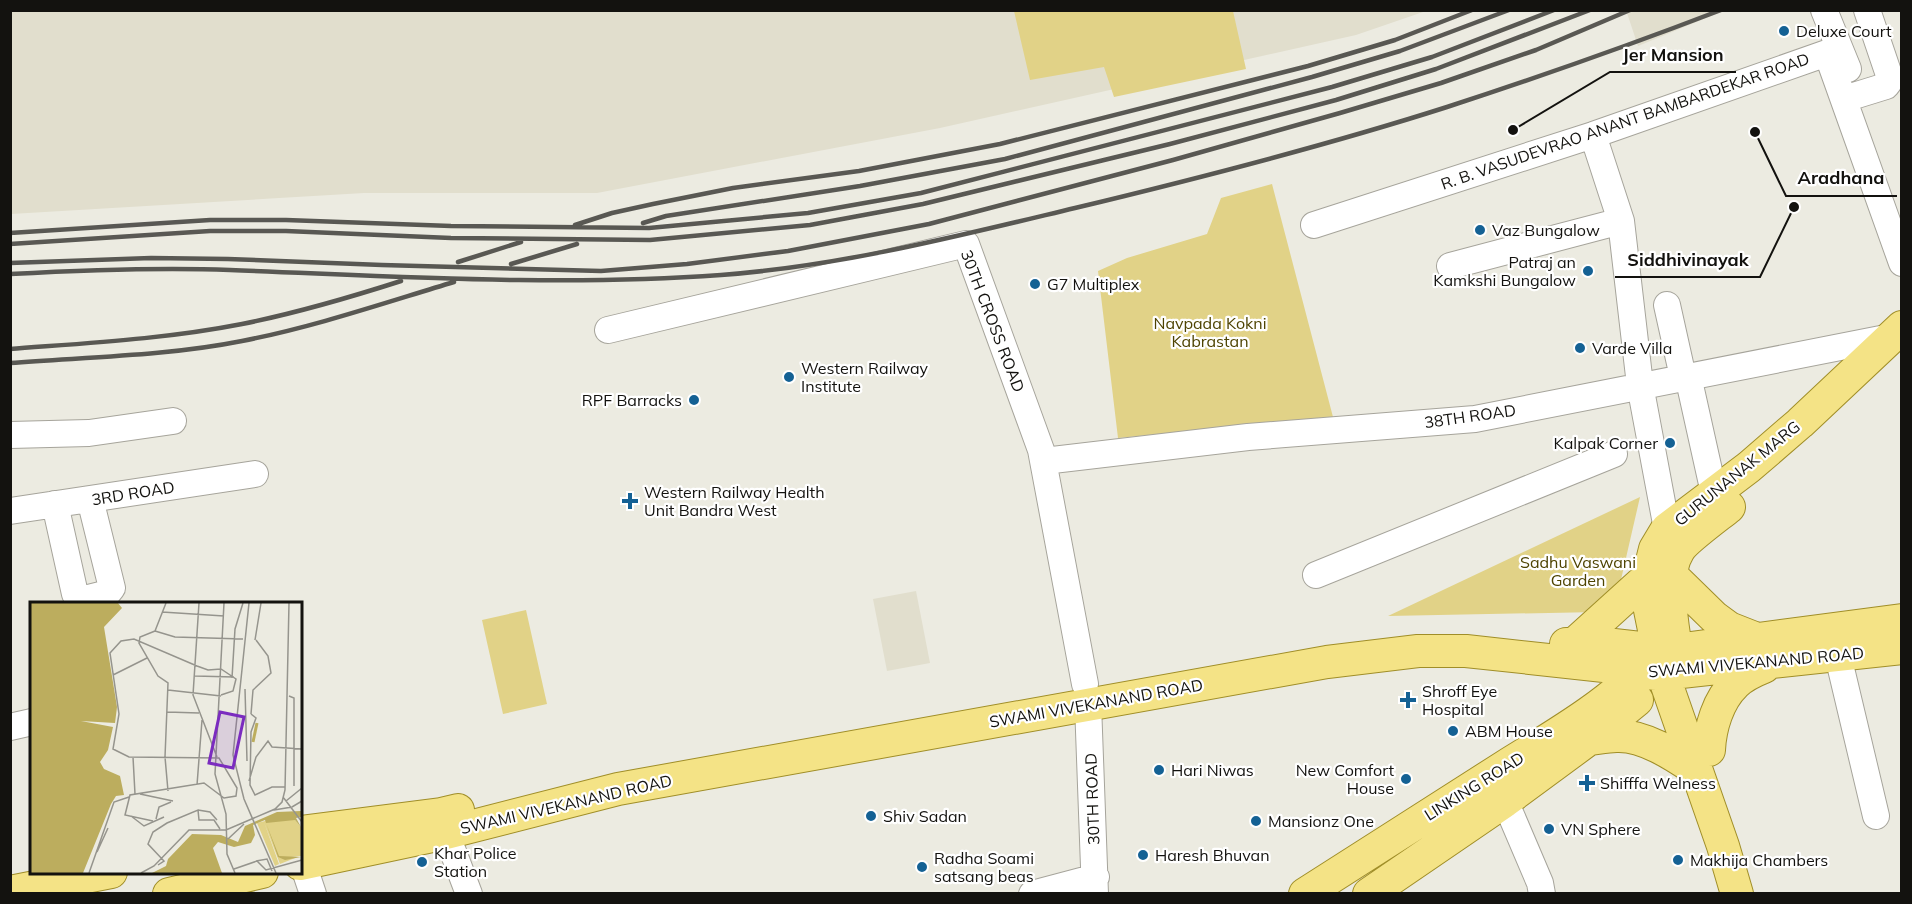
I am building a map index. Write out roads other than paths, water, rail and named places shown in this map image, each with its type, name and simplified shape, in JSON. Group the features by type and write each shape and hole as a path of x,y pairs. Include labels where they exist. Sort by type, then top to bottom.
{"main road":[{"name":"GURUNANAK MARG","path":"1749,894 1702,760 1663,664 1671,606 1660,576 1655,549 1667,529 1749,467 1898,336"},
{"name":"GURUNANAK MARG","path":"1660,576 1679,549 1737,500 1898,336"},
{"path":"1574,644 1660,576 1714,617 1767,650 1747,674 1734,685 1710,731 1702,760 1672,754 1648,743 1619,735 1589,739"},
{"name":"SWAMI VIVEKANAND ROAD","path":"1358,652 1466,651 1604,666 1663,664 1767,650 1902,621"},
{"name":"SWAMI VIVEKANAND ROAD","path":"302,861 444,823 1087,694 1358,652 1411,640 1614,645 1663,664"},
{"name":"SWAMI VIVEKANAND ROAD","path":"1767,650 1838,656 1902,648"},
{"name":"LINKING ROAD","path":"1369,894 1505,801 1630,707 1663,664"},
{"name":"LINKING ROAD","path":"1305,894 1663,664"},
{"name":"GURUNANAK MARG","path":"1702,760 1737,894"},
{"name":"SWAMI VIVEKANAND ROAD","path":"302,832 444,823"},
{"path":"10,892 106,874"},
{"path":"169,894 258,874"}],"street":[{"path":"1824,10 1833,51"},
{"path":"1851,97 1886,86 1889,82 1888,72 1867,10"},
{"path":"1813,11 1833,51"},
{"name":"R. B. VASUDEVRAO ANANT BAMBARDEKAR ROAD","path":"1314,225 1593,135 1833,51 1851,97 1902,263"},
{"path":"1593,135 1645,301 1685,376 1714,494"},
{"path":"1450,267 1621,221"},
{"name":"30TH CROSS ROAD","path":"608,330 966,244 1044,461 1087,694"},
{"path":"1645,301 1646,384 1667,529"},
{"name":"38TH ROAD","path":"1044,461 1248,437 1475,419 1898,336"},
{"path":"10,435 89,433 173,421"},
{"path":"1316,575 1614,454"},
{"name":"3RD ROAD","path":"10,511 255,474"},
{"path":"56,504 75,594 80,600 108,593 112,588 90,499"},
{"path":"1838,656 1876,816"},
{"name":"30TH ROAD","path":"1087,694 1095,885"},
{"path":"10,727 30,722"},
{"path":"1505,801 1540,883 1542,894"},
{"path":"444,823 469,894"},
{"path":"302,864 313,894"},
{"path":"1041,891 1095,885"}],"railway":[{"path":"575,225 612,213 733,188 859,171 1000,144 1308,66 1395,40 1472,10"},
{"path":"643,223 666,216 860,186 1005,159 1312,77 1400,51 1509,10"},
{"path":"10,233 210,220 649,228 808,213 921,193 1332,87 1432,57 1554,10"},
{"path":"10,244 210,231 286,231 451,238 650,240 810,225 923,204 1170,144 1336,100 1436,69 1590,10"},
{"path":"10,263 151,258 228,259 601,271 687,264 788,251 929,224 1173,160 1340,113 1441,83 1536,50 1630,10"},
{"path":"10,274 175,269 476,279 598,280 721,275 810,265 899,249 987,229 1309,148 1481,96 1721,10"},
{"path":"458,262 521,242"},
{"path":"511,264 577,244"},
{"path":"10,349 127,340 213,329 303,310 401,281"},
{"path":"10,363 156,353 242,341 322,322 454,282"}],"place":[{"name":"Deluxe Court","path":"1784,31"},
{"name":"Jer Mansion","path":"1513,130"},
{"name":"Aradhana","path":"1755,132"},
{"name":"Siddhivinayak","path":"1794,207"},
{"name":"Vaz Bungalow","path":"1480,230"},
{"name":"Patraj an Kamkshi Bungalow","path":"1588,271"},
{"name":"G7 Multiplex","path":"1035,284"},
{"name":"Varde Villa","path":"1580,348"},
{"name":"Western Railway Institute","path":"789,377"},
{"name":"RPF Barracks","path":"694,400"},
{"name":"Kalpak Corner","path":"1670,443"},
{"name":"Western Railway Health Unit Bandra West","path":"630,501"},
{"name":"Shroff Eye Hospital","path":"1408,700"},
{"name":"ABM House","path":"1453,731"},
{"name":"Hari Niwas","path":"1159,770"},
{"name":"New Comfort House","path":"1406,779"},
{"name":"Shifffa Welness","path":"1587,783"},
{"name":"Shiv Sadan","path":"871,816"},
{"name":"Mansionz One","path":"1256,821"},
{"name":"VN Sphere","path":"1549,829"},
{"name":"Haresh Bhuvan","path":"1143,855"},
{"name":"Makhija Chambers","path":"1678,860"},
{"name":"Khar Police Station","path":"422,862"},
{"name":"Radha Soami satsang beas","path":"922,867"}],"park label":[{"name":"Navpada Kokni Kabrastan","path":"1210,332"},
{"name":"Sadhu Vaswani Garden","path":"1578,571"}]}
